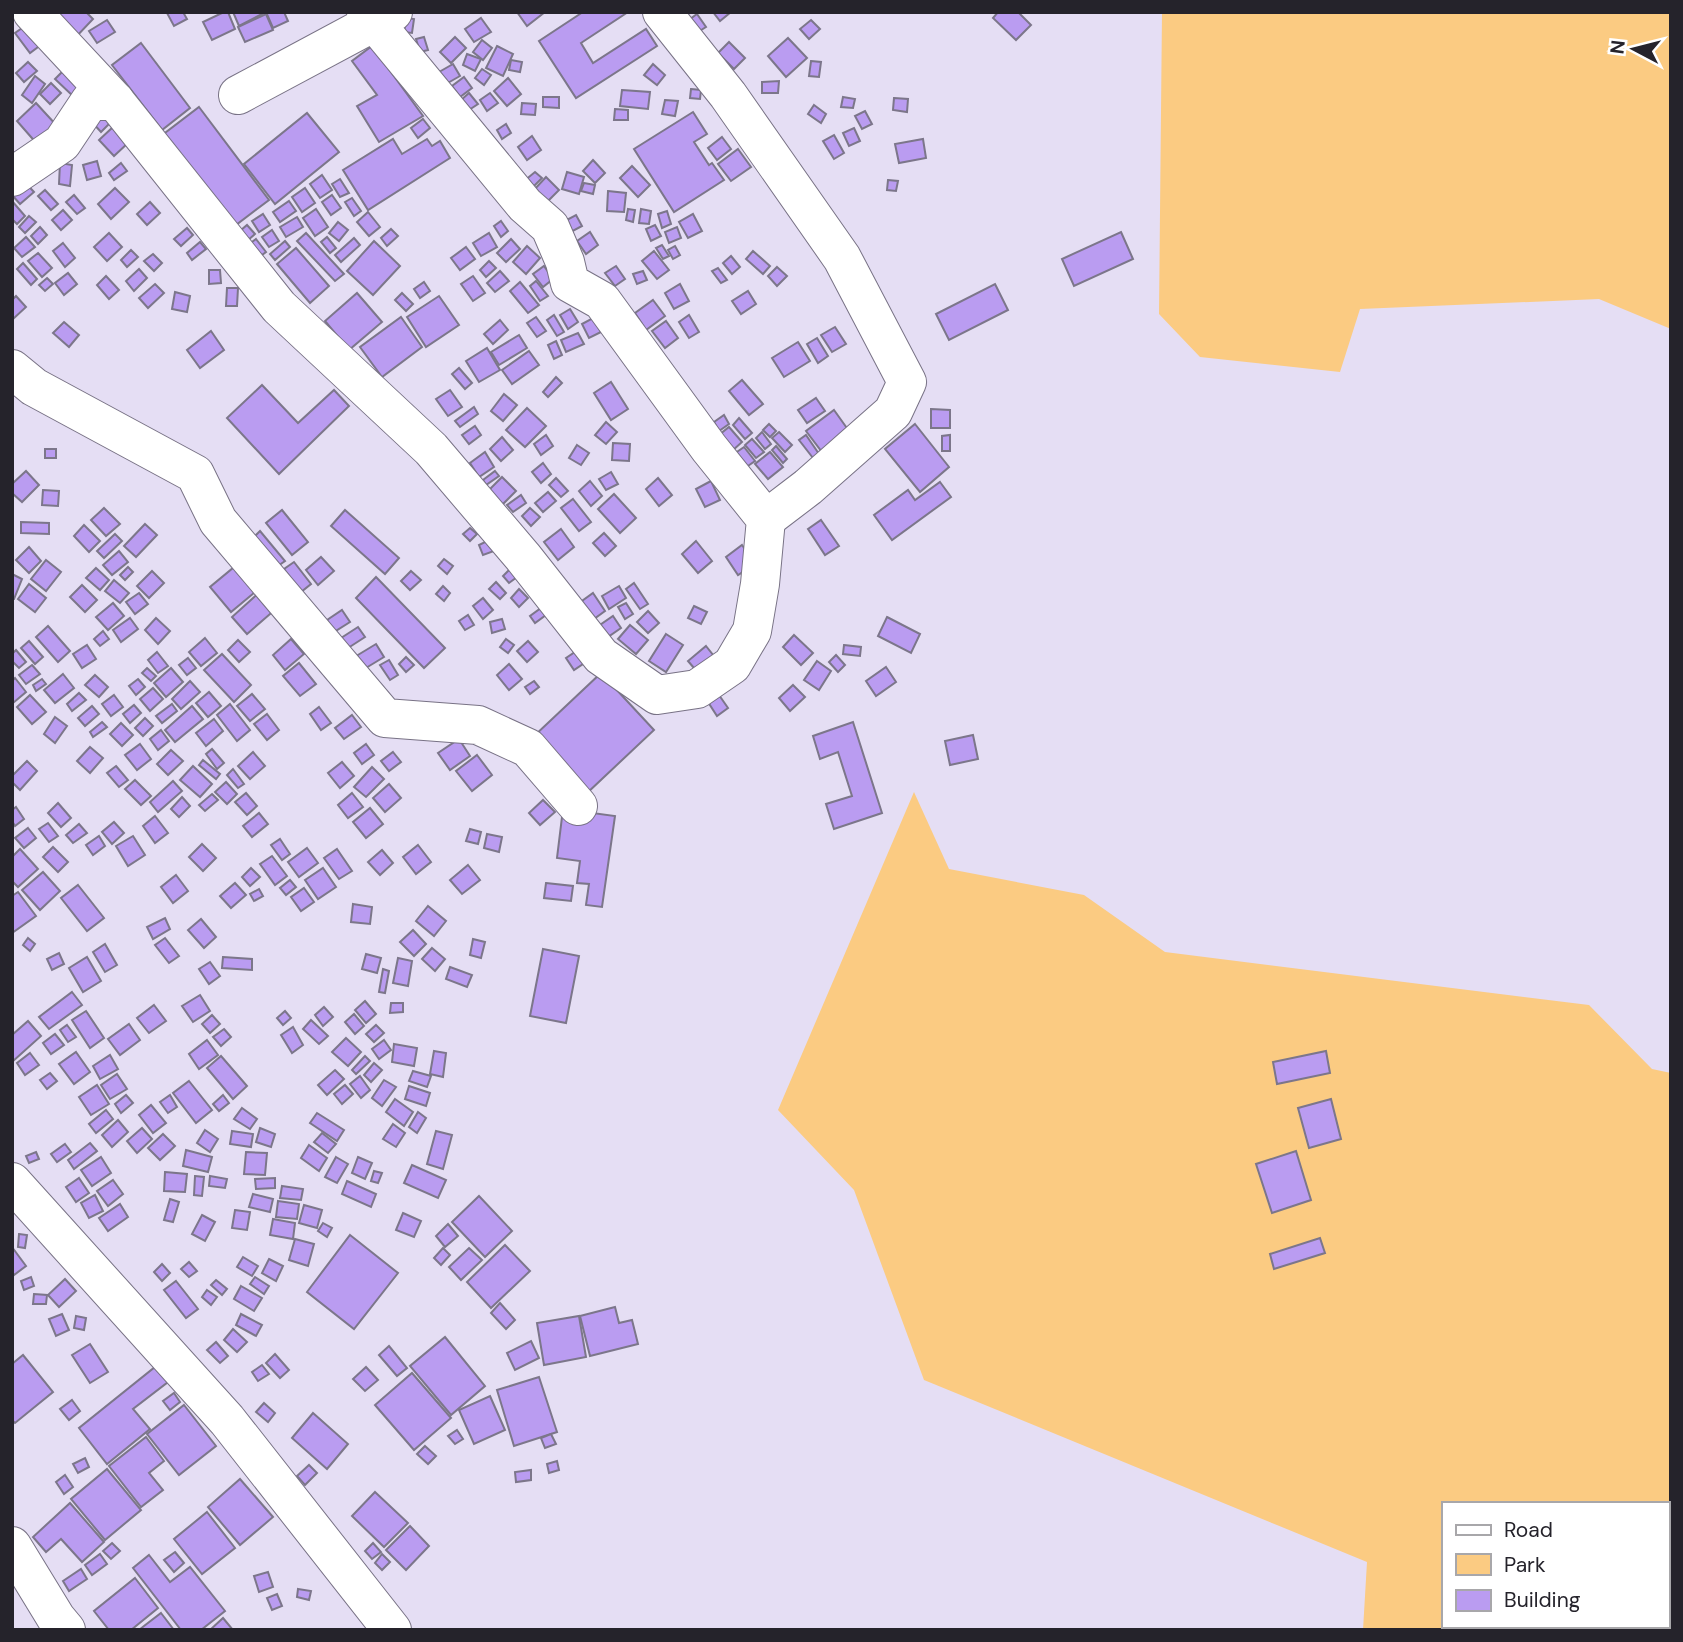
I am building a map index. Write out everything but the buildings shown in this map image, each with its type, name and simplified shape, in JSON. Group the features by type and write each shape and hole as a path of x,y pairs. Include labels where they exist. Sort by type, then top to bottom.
{"street":[{"path":"32,12 115,101 279,307 430,449 523,557 601,656 657,695 697,689 732,665 752,631 760,584 766,519 709,448 602,301 570,283 565,262 550,227 525,205 378,16 238,95"},
{"path":"662,12 729,95 842,258 906,382 894,412 808,487 766,519"},
{"path":"12,177 62,143 90,102 115,101"},
{"path":"12,369 34,387 195,474 218,521 385,718 478,725 528,748 578,806"},
{"path":"12,1182 227,1420 392,1630"},
{"path":"12,1546 55,1618 66,1630"}],"green space":[{"path":"1162,12 1671,12 1671,329 1599,299 1360,309 1340,372 1200,357 1159,314"},
{"path":"914,792 949,869 1084,895 1165,952 1589,1005 1652,1069 1671,1073 1671,1630 1363,1630 1367,1562 924,1380 854,1190 778,1110"}]}
